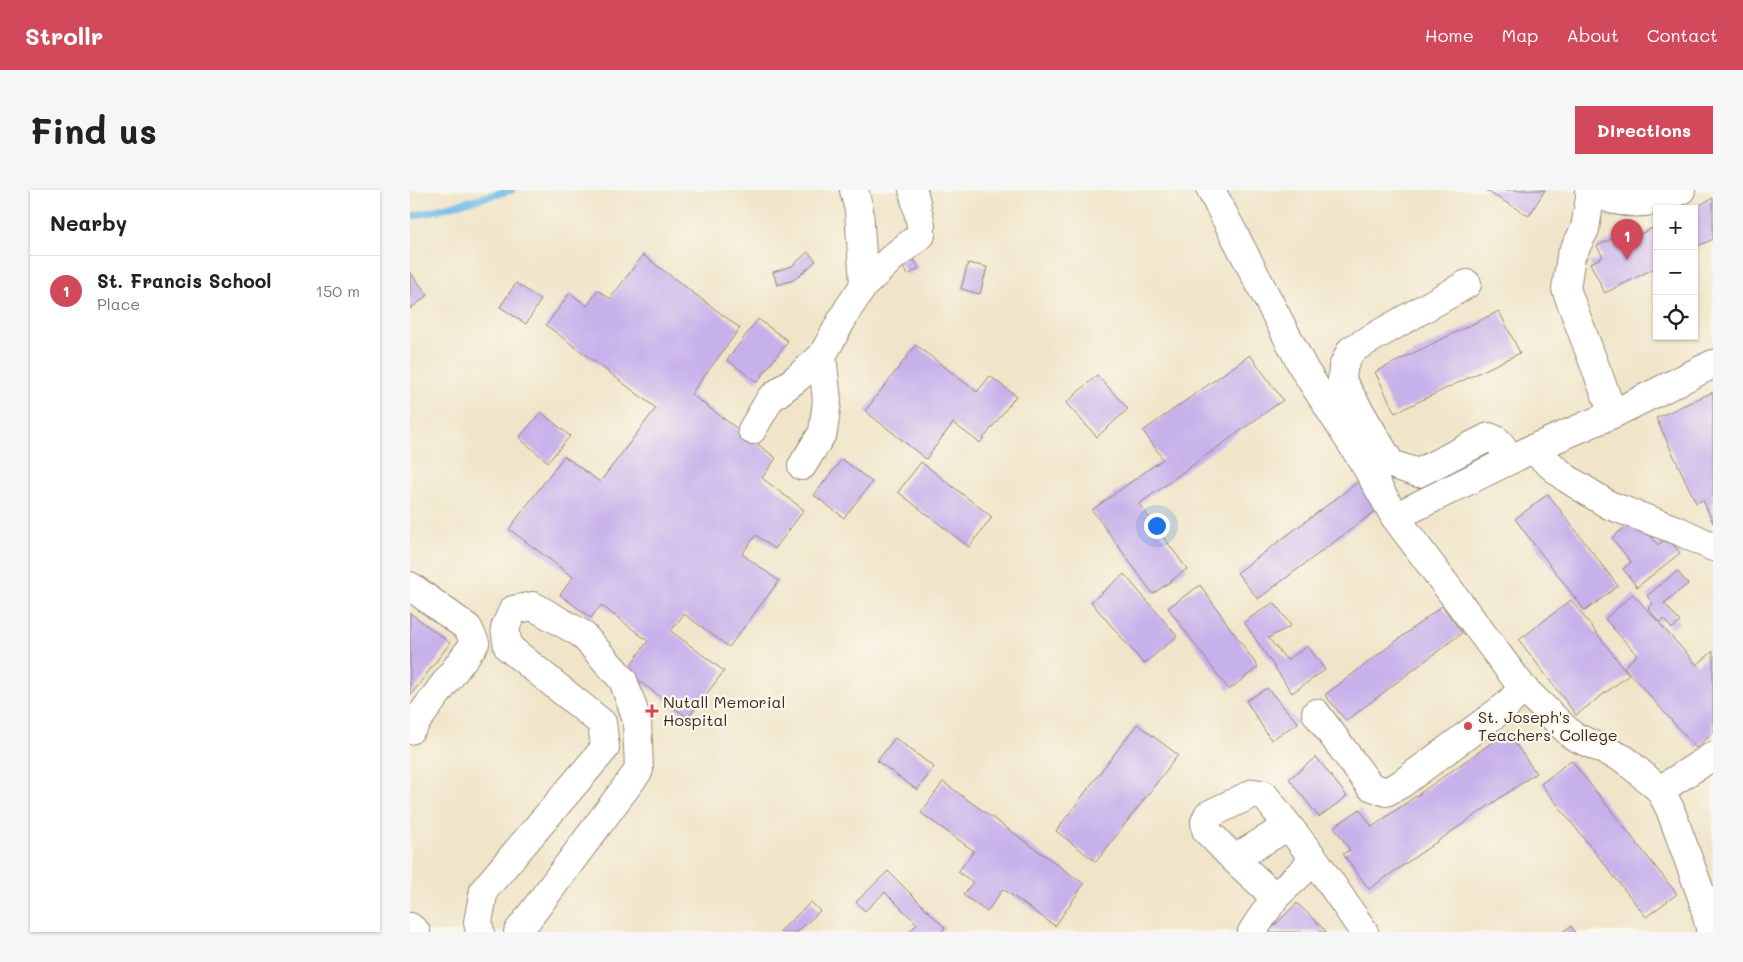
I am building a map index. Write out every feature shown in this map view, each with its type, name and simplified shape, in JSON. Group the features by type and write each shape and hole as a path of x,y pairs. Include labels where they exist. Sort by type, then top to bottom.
{"main road":[{"path":"1211,190 1304,369 1368,468 1396,517 1523,688 1573,736 1624,759 1660,790 1670,809 1698,888 1711,932"},
{"path":"1613,414 1566,289 1571,256 1585,229 1590,190 1614,200 1640,203 1673,195 1681,190"},
{"path":"752,430 770,399 796,380 822,356 848,309 864,285 893,257 921,235 921,226 914,194"},
{"path":"856,200 864,285"},
{"path":"1467,284 1351,350 1343,367 1342,381 1391,464 1418,473 1489,437 1566,478 1609,505 1679,530 1713,547"},
{"path":"802,466 823,432 827,401 822,356"},
{"path":"1396,517 1521,454 1613,414 1713,364"},
{"path":"410,586 468,628 475,643 410,730"},
{"path":"480,932 478,922 484,890 606,748 602,724 508,647 505,628 513,610 533,606 582,634 623,680 637,720 639,770 518,932"},
{"path":"1316,713 1370,786 1386,792 1401,784 1506,706 1523,688"},
{"path":"1660,790 1713,756"},
{"path":"1275,897 1206,830 1205,822 1208,815 1254,793 1264,796 1315,860 1364,932"},
{"path":"1234,859 1288,826"},
{"path":"1252,932 1275,897 1315,860"},
{"path":"410,927 416,932"}],"building":[{"path":"1485,190 1545,190 1529,216"},
{"path":"1713,198 1713,239 1698,246 1698,206"},
{"path":"1653,228 1653,269 1605,293 1590,263 1603,257 1597,246 1628,231 1632,238"},
{"path":"808,252 816,261 794,280 777,285 773,272 792,266"},
{"path":"643,255 740,328 691,394 776,458 762,478 804,510 775,549 756,535 742,554 779,581 729,647 684,614 671,631 724,671 688,718 626,671 648,641 601,605 591,618 560,595 573,577 509,529 564,456 600,482 656,408 546,325 570,293 587,306 598,290 610,299"},
{"path":"911,255 919,268 908,275 900,262"},
{"path":"968,263 987,267 980,294 961,289"},
{"path":"410,272 428,295 410,309"},
{"path":"516,283 541,300 526,324 500,307"},
{"path":"1499,311 1520,353 1395,413 1375,372"},
{"path":"758,319 788,341 757,382 727,360"},
{"path":"916,345 977,392 990,376 1016,396 980,443 953,423 926,459 865,411"},
{"path":"1250,355 1283,400 1139,504 1187,569 1153,594 1092,510 1163,459 1143,431"},
{"path":"1097,375 1128,409 1097,437 1066,403"},
{"path":"1713,392 1713,523 1703,500 1696,503 1656,418"},
{"path":"541,412 570,436 548,462 519,438"},
{"path":"842,459 872,482 844,518 814,495"},
{"path":"921,462 992,517 969,547 898,492"},
{"path":"1358,482 1378,509 1258,599 1237,573"},
{"path":"1548,494 1618,586 1585,611 1515,519"},
{"path":"1636,518 1658,545 1667,537 1680,553 1637,587 1623,569 1631,562 1612,538"},
{"path":"1677,571 1688,584 1664,603 1680,622 1672,629 1664,619 1660,622 1648,608 1653,604 1647,596"},
{"path":"1124,574 1177,636 1144,664 1091,602"},
{"path":"1200,585 1258,667 1229,690 1168,608"},
{"path":"1633,594 1697,665 1713,651 1713,733 1696,748 1624,667 1637,655 1605,619"},
{"path":"1571,600 1629,675 1576,715 1519,640"},
{"path":"1274,602 1291,626 1268,638 1287,660 1308,646 1325,670 1292,693 1244,622"},
{"path":"1442,606 1462,633 1346,721 1325,695"},
{"path":"410,613 450,643 410,696"},
{"path":"1267,688 1298,723 1271,740 1246,701"},
{"path":"1137,724 1178,755 1096,862 1056,831"},
{"path":"1507,732 1536,773 1369,889 1343,854 1350,850 1334,827 1360,809 1372,827"},
{"path":"895,738 934,767 917,790 877,761"},
{"path":"1316,757 1347,796 1319,817 1289,779"},
{"path":"1571,760 1677,894 1646,917 1541,784"},
{"path":"943,782 1084,884 1055,926 1003,889 987,912 963,895 973,882 958,872 974,851 921,813"},
{"path":"888,871 945,928 941,932 909,932 917,924 885,892 865,911 856,902"},
{"path":"811,902 820,911 797,932 779,932"},
{"path":"1297,903 1327,932 1268,932"},
{"path":"1571,926 1575,932 1562,932"}],"waterway":[{"path":"410,217 512,190"}],"place":[{"name":"St. Francis School","path":"1627,260"},
{"name":"Nutall Memorial Hospital","path":"652,711"},
{"name":"St. Joseph's Teachers' College","path":"1468,726"}]}
